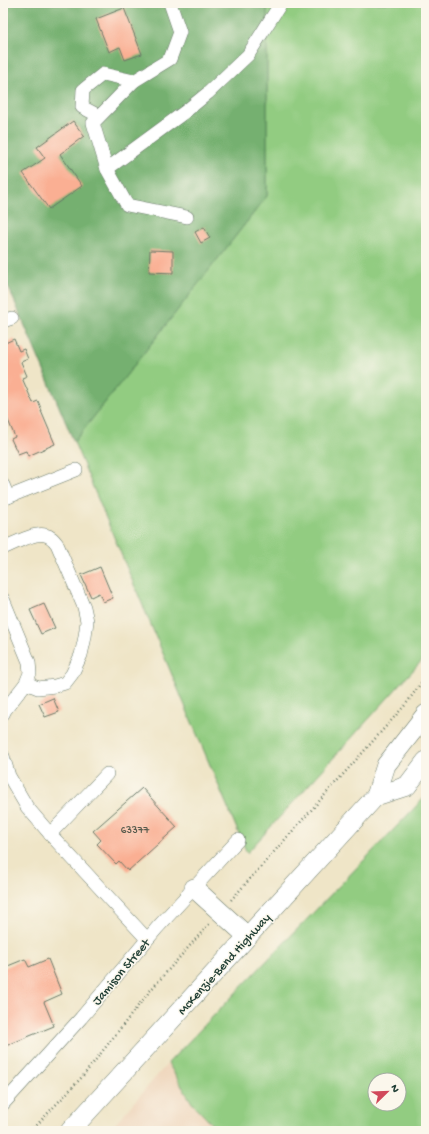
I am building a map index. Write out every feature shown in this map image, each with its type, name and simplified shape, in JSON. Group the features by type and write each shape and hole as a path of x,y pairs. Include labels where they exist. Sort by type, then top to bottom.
{"highway":[{"name":"McKenzie-Bend Highway","path":"70,1131 376,796 386,765 426,714"},
{"name":"McKenzie-Bend Highway","path":"376,796 407,786 426,762"},
{"path":"194,888 248,936"}],"street":[{"path":"170,3 180,32 170,59 134,81 92,123 107,169 127,205 187,217"},
{"path":"107,169 186,111 208,93 248,55 281,3"},
{"path":"99,116 82,107 82,90 103,74 134,81"},
{"path":"3,485 6,498 76,470"},
{"path":"3,548 38,535 45,535 53,538 57,544 84,608 87,621 81,655 72,674 65,683 38,688 26,683"},
{"path":"3,599 29,662 30,673 26,683 3,714"},
{"path":"3,756 6,775 27,807 147,939"},
{"path":"50,834 107,774"},
{"name":"Jamison Street","path":"3,1104 81,1018 147,939 238,840"}],"shaded area":[{"path":"168,1063 192,1103 218,1131 109,1131"}],"green space":[{"path":"3,3 267,3 267,196 74,442 3,274"},
{"path":"267,3 426,3 426,656 247,853 74,442 267,196"},
{"path":"426,796 426,1131 218,1131 192,1103 168,1063"}],"building":[{"path":"124,8 142,54 125,60 120,47 109,52 96,19"},
{"path":"73,121 84,136 60,154 82,186 49,209 23,173 45,158 37,147"},
{"path":"204,227 210,238 201,243 195,232"},
{"path":"150,250 173,251 173,273 149,272"},
{"path":"14,339 19,351 24,349 28,359 21,362 27,376 22,378 33,403 38,401 55,444 28,456 26,451 18,454 11,439 15,437 3,408 3,344"},
{"path":"100,567 113,598 103,602 99,593 91,597 81,575"},
{"path":"44,604 55,628 41,634 30,610"},
{"path":"53,698 59,712 45,717 39,704"},
{"path":"142,788 177,827 128,871 119,861 116,864 97,844 101,840 93,831"},
{"path":"25,959 29,967 48,959 62,994 44,1002 54,1026 3,1047 3,968"}]}
